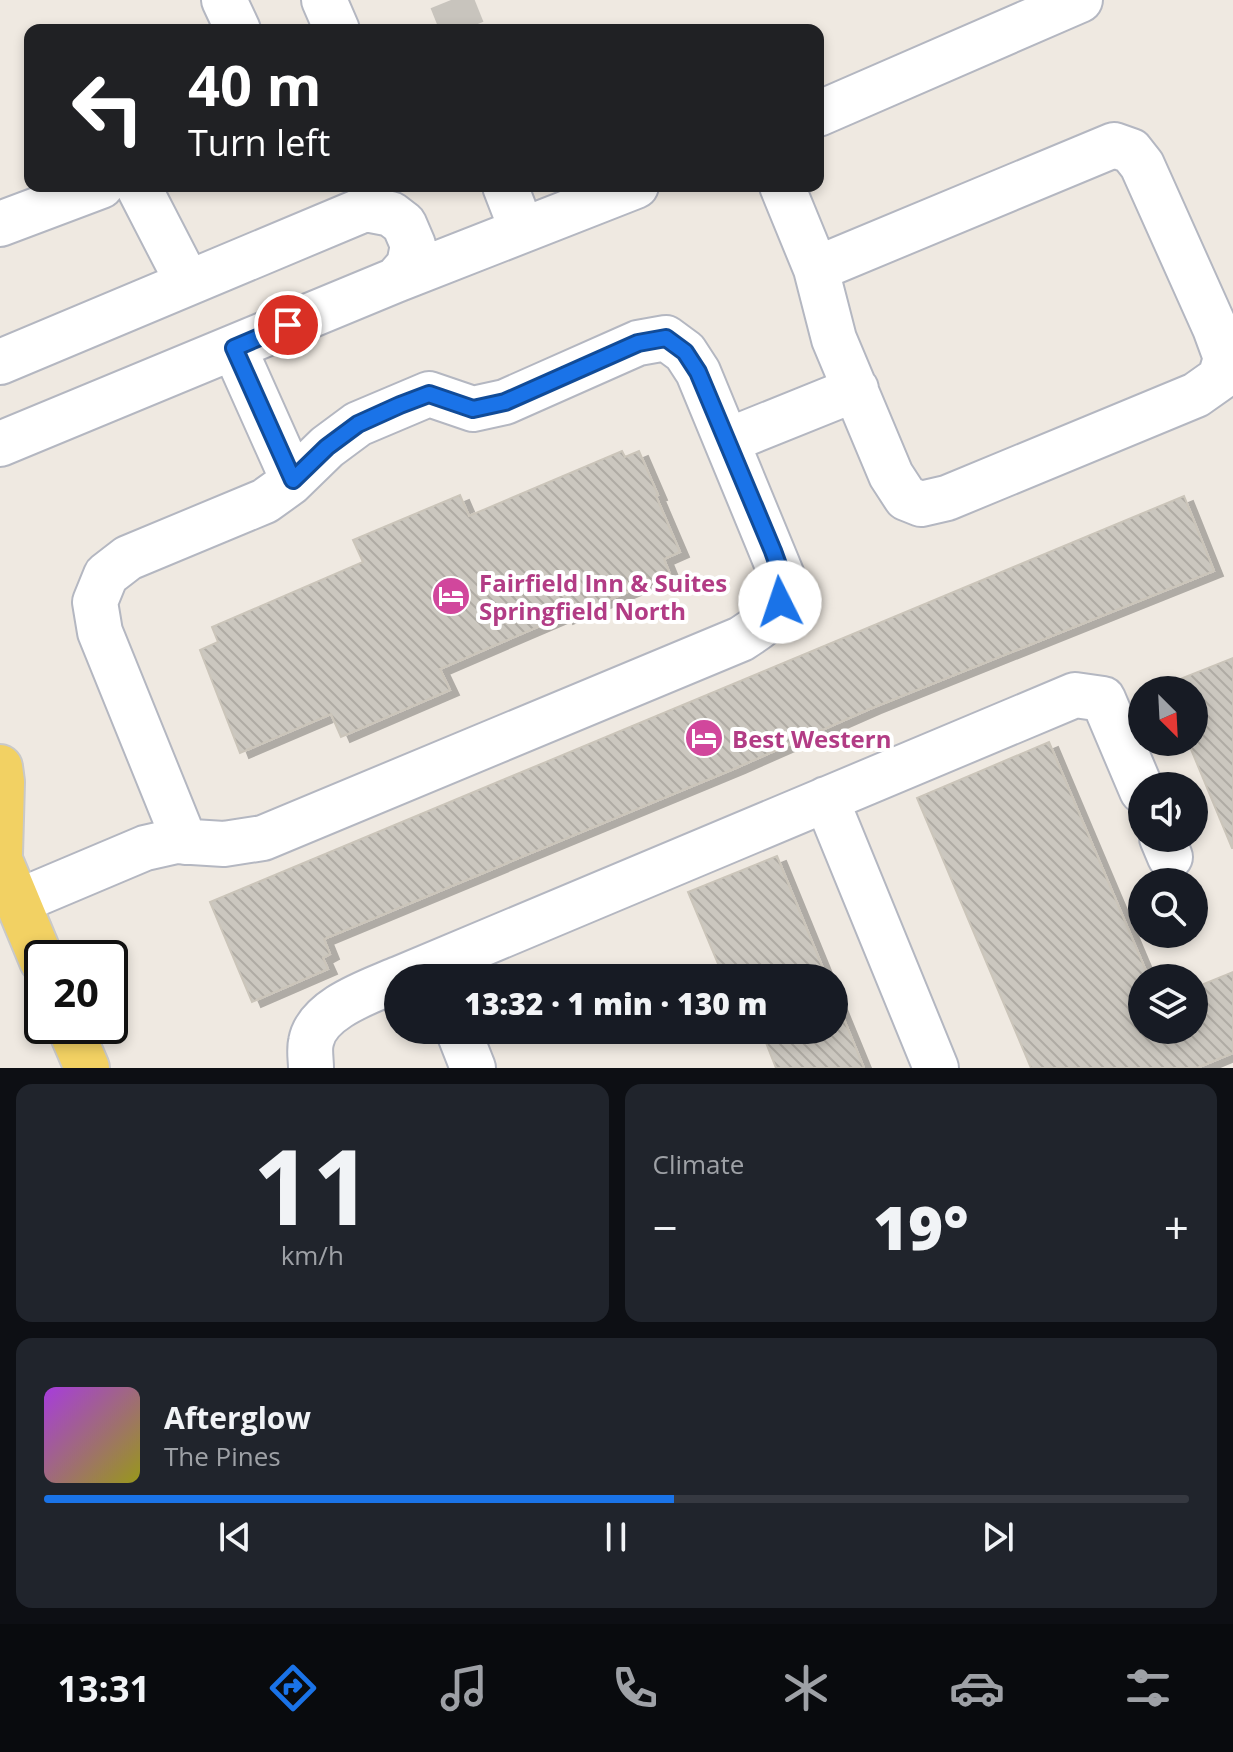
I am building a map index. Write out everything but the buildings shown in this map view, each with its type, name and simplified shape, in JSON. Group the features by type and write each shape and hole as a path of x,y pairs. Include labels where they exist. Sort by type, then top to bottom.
{"main road":[{"path":"0,767 0,854"},
{"path":"0,860 33,940"},
{"path":"77,1044 87,1068"}],"lane":[{"path":"224,0 235,24"},
{"path":"324,0 334,24"},
{"path":"824,111 1018,14 1080,0"},
{"path":"784,192 816,269 834,339 891,475 906,498 921,504 947,498 1196,395 1220,378 1226,358 1142,165 1131,151 1114,145 816,269"},
{"path":"0,224 85,192"},
{"path":"141,192 188,283"},
{"path":"507,192 522,230"},
{"path":"0,444 234,348 404,262 522,230 620,192"},
{"path":"0,362 380,198 391,214 404,224 404,262"},
{"path":"17,902 145,848 185,842 224,844 263,838 741,639 765,624 780,602 782,576 698,372 685,352 666,338 638,343 505,402 473,409 429,394 400,405 358,424 265,501 128,558 106,575 95,602 100,632 185,842"},
{"path":"234,348 293,480"},
{"path":"727,441 856,389"},
{"path":"443,964 1075,695 1103,699 1134,772"},
{"path":"826,799 936,1068"},
{"path":"311,1068 311,1039 324,1019 344,1002 384,987"},
{"path":"464,1044 473,1068"}],"tunnel":[{"path":"451,0 461,24"}],"place":[{"name":"Fairfield Inn & Suites Springfield North","path":"451,596"},
{"name":"Best Western","path":"704,738"}],"route":[{"path":"288,325 234,348 293,480 327,447 358,424 400,405 429,394 473,409 505,402 638,343 666,338 685,352 698,372 782,576 780,602"}]}
